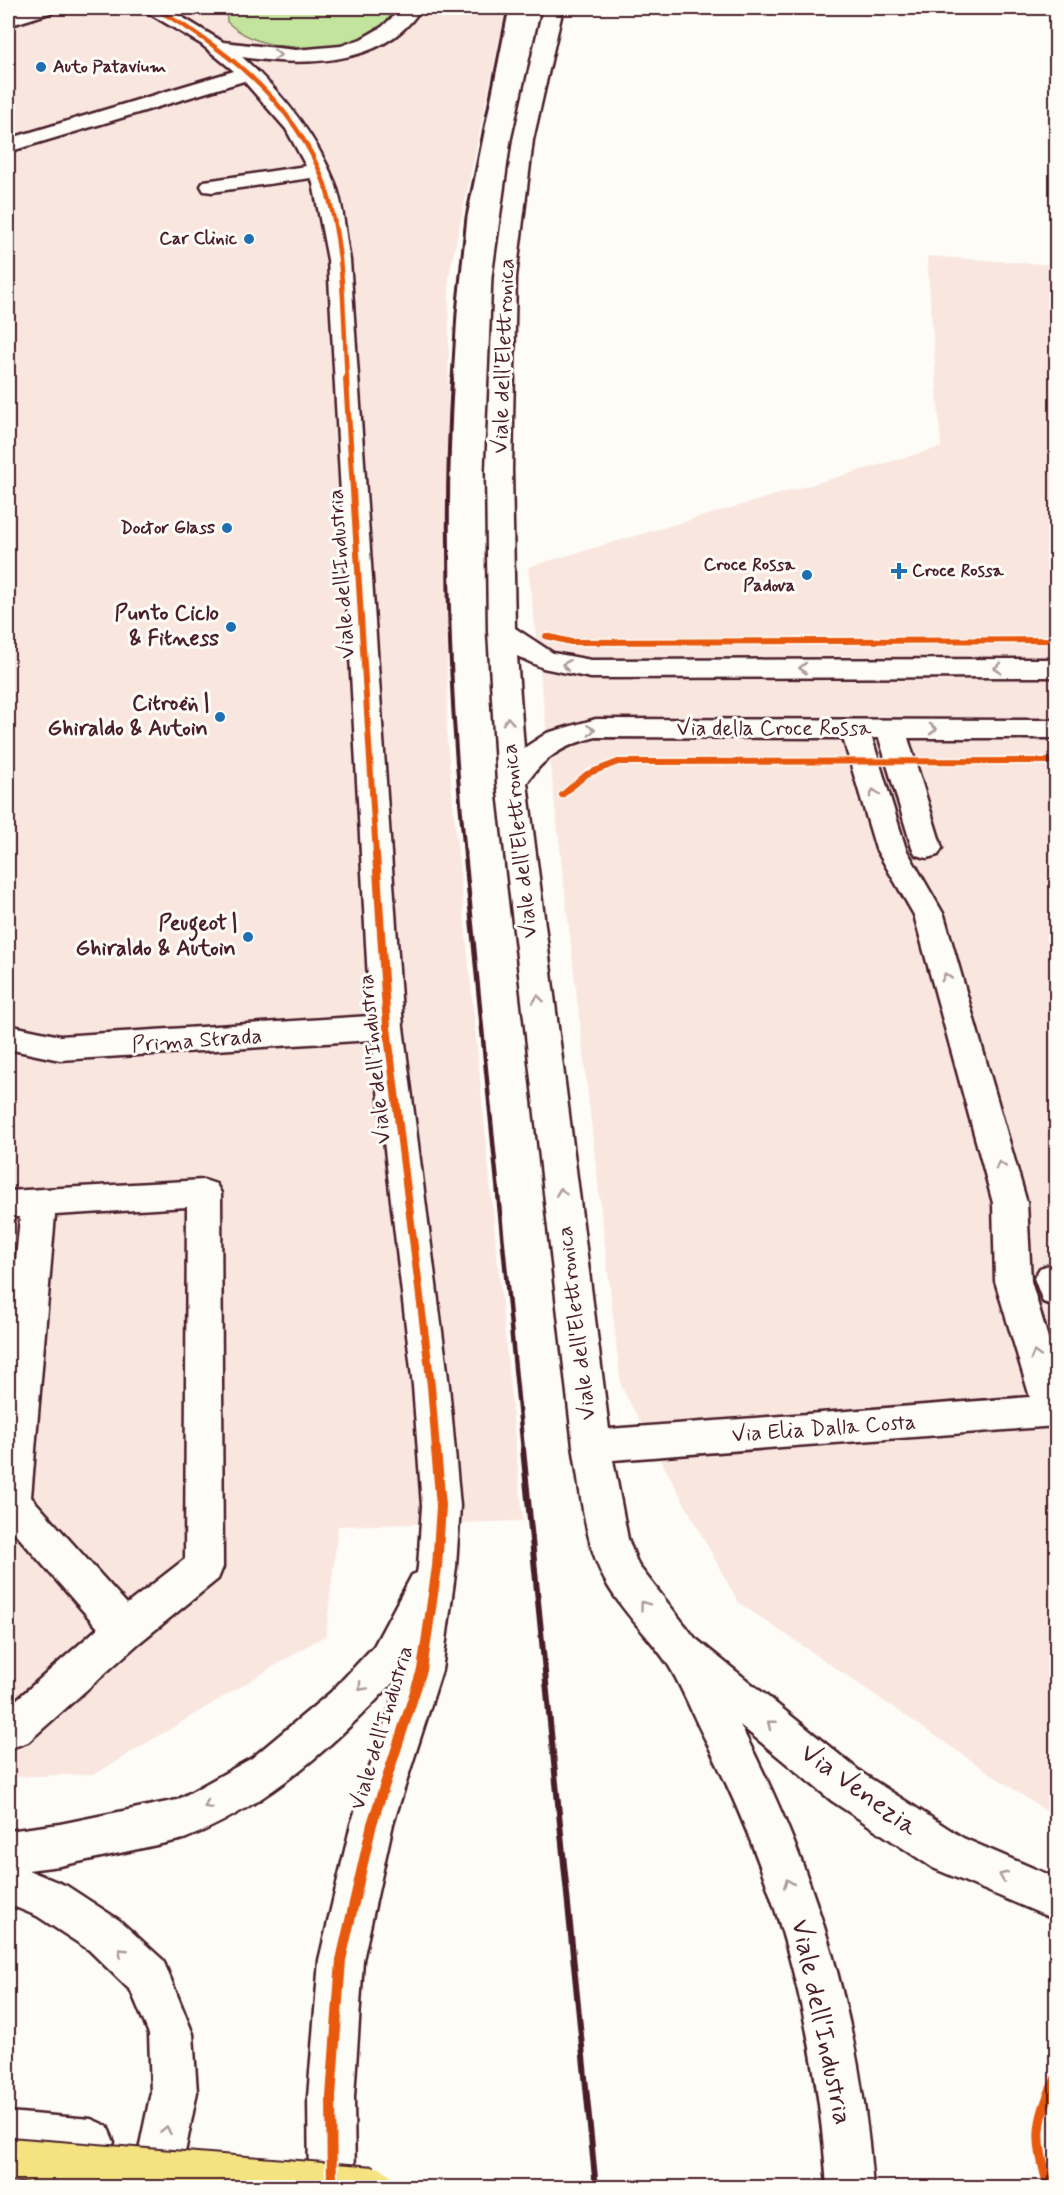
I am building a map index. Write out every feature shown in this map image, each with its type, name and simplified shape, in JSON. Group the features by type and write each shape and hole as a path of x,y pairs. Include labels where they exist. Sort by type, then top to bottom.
{"main road":[{"path":"8,2159 373,2187"}],"street":[{"path":"8,20 46,8"},
{"name":"Viale dell'Industria","path":"154,8 211,42 249,73 290,118 325,185 339,260 387,1027 431,1386 441,1506 437,1567 423,1670 372,1824 341,1960 331,2097 332,2178"},
{"path":"199,10 211,42 262,55 310,56 346,52 369,43 394,30 408,13 407,8"},
{"name":"Viale dell'Elettronica","path":"553,8 523,140 505,277 499,470 502,631 512,783 592,1446 609,1539 622,1574 681,1651"},
{"path":"8,146 249,73"},
{"path":"212,186 318,171"},
{"path":"502,631 531,654 546,661 591,669 1056,668"},
{"name":"Via della Croce Rossa","path":"512,783 523,764 540,748 572,733 596,728 1056,729"},
{"path":"855,729 891,849 929,915 1010,1203 1013,1281 1054,1411"},
{"path":"891,729 927,848"},
{"name":"Prima Strada","path":"8,1037 60,1048 387,1027"},
{"path":"8,1730 14,1728 125,1630 204,1567 204,1193 23,1203 9,1501 125,1630"},
{"name":"Via Elia Dalla Costa","path":"592,1446 1054,1411"},
{"path":"8,1852 60,1845 184,1819 267,1773 345,1706 388,1659 437,1567"},
{"name":"Viale dell'Industria","path":"681,1651 763,1816 800,1913 820,1991 837,2073 849,2177"},
{"name":"Via Venezia","path":"681,1651 847,1787 948,1853 1056,1899"},
{"path":"8,1883 52,1902 104,1935 147,1976 171,2034 174,2092 154,2187"},
{"path":"8,2135 91,2142"}],"shaded area":[{"path":"8,8 506,8 449,276 447,740 523,1521 338,1526 326,1635 95,1774 8,1777"},
{"path":"927,256 1056,265 1056,1818 738,1602 621,1386 528,567 941,447"}],"green space":[{"path":"226,8 399,8 391,21 379,32 364,39 346,44 291,47 263,42 238,30 227,22"}],"railway":[{"path":"452,380 466,217 508,8"},
{"path":"452,379 448,498 449,617 451,677 465,855"},
{"path":"465,854 523,1450"},
{"path":"523,1449 596,2188"}],"cycle path":[{"path":"154,8 208,40 232,59 277,103 311,154 324,183 331,211 339,260 387,1027 431,1386 441,1506 437,1567 422,1670 372,1824 341,1960 331,2097 332,2188"},
{"path":"546,636 571,642 1056,640"},
{"path":"562,795 587,774 618,762 1056,761"},
{"path":"1049,2188 1038,2144 1038,2132 1042,2109 1056,2079"}],"place":[{"name":"Auto Patavium","path":"41,67"},
{"name":"Car Clinic","path":"249,239"},
{"name":"Doctor Glass","path":"227,528"},
{"name":"Croce Rossa","path":"899,571"},
{"name":"Croce Rossa Padova","path":"807,575"},
{"name":"Punto Ciclo & Fitness","path":"231,627"},
{"name":"Citroën | Ghiraldo & Autoin","path":"220,717"},
{"name":"Peugeot | Ghiraldo & Autoin","path":"248,937"}]}
